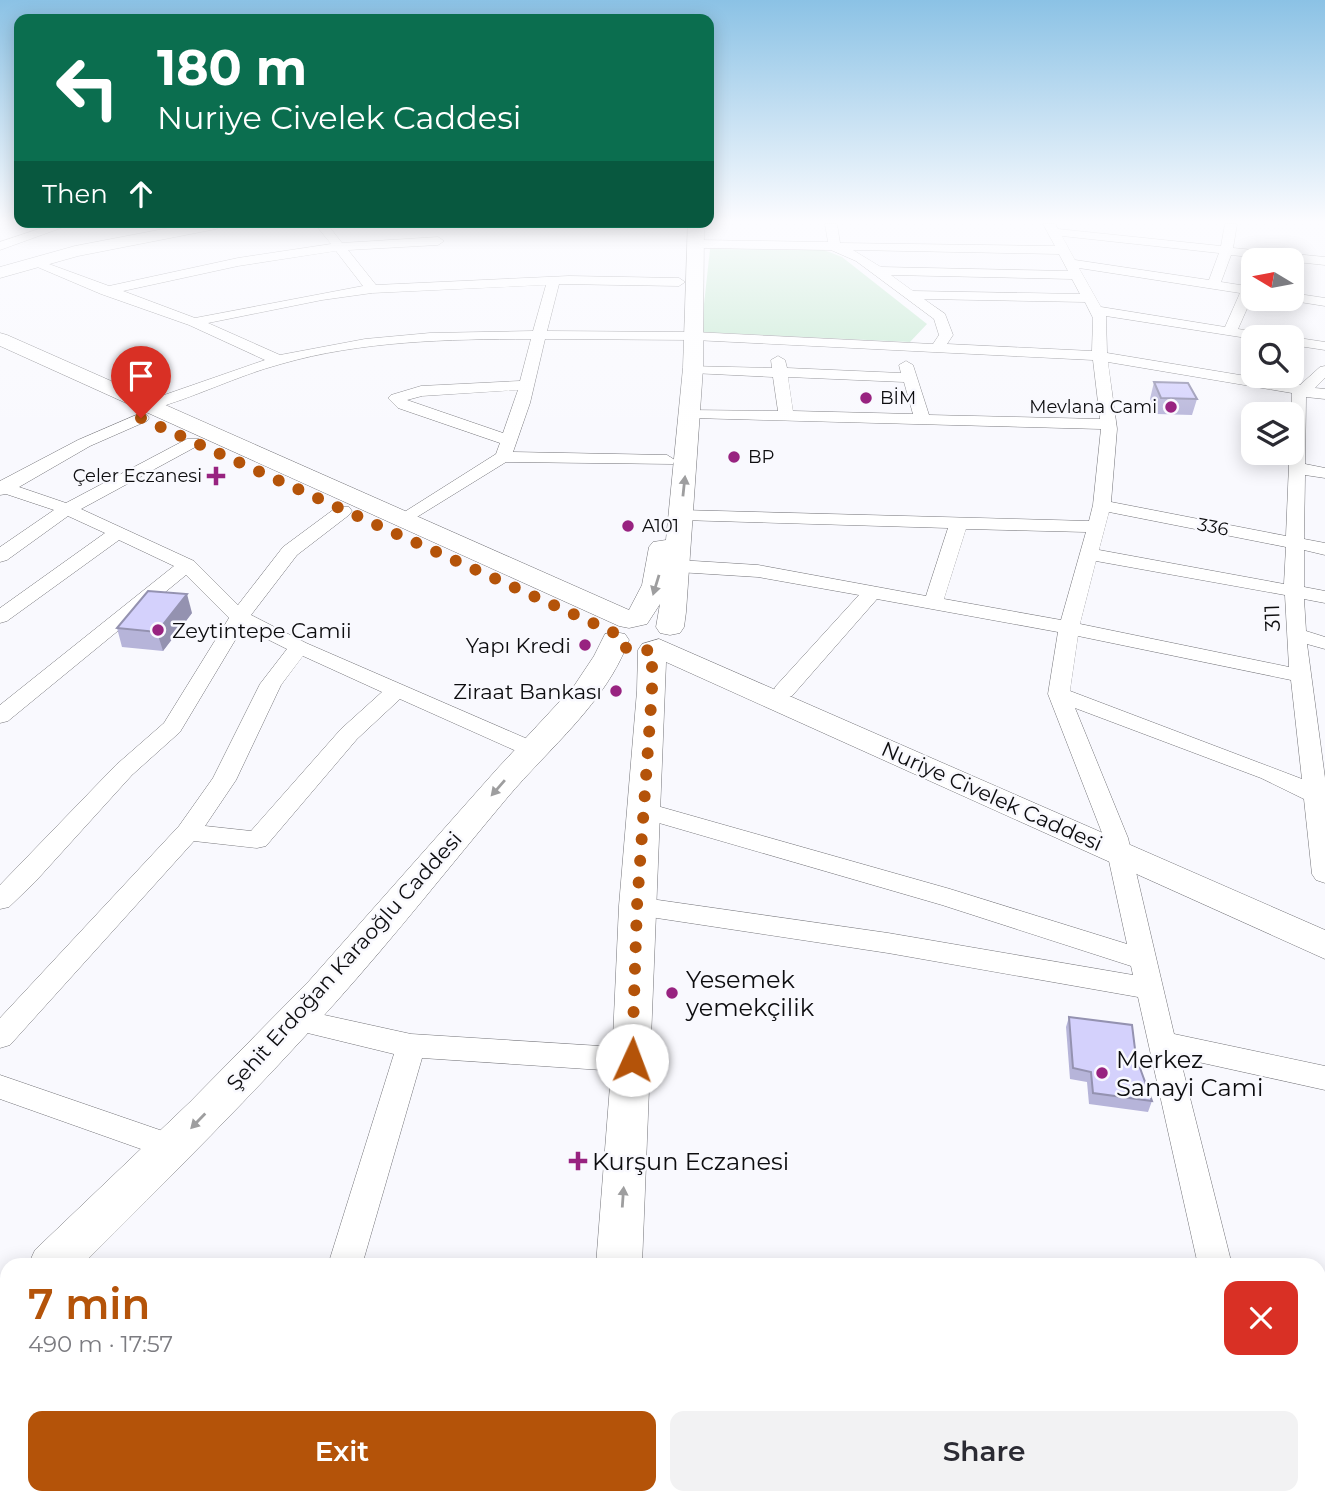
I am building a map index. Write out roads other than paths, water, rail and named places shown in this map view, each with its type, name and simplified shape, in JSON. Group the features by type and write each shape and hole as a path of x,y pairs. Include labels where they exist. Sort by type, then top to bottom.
{"main road":[{"path":"619,1258 632,1060 637,906 652,691 677,591 681,515 692,413 692,369 680,294"},
{"path":"685,337 690,294"},
{"name":"Şehit Erdoğan Karaoğlu Caddesi","path":"58,1258 297,1020 531,749 601,673 611,657 623,627 653,595 661,569 667,460 685,337"},
{"path":"0,339 145,412 193,442 343,510 623,627"},
{"path":"0,350 404,520 623,627"},
{"name":"Nuriye Civelek Caddesi","path":"623,627 630,649 663,641 784,691 1118,845 1325,945"},
{"name":"Nuriye Civelek Caddesi","path":"663,641 708,670 1325,930"},
{"path":"652,691 684,675 708,670"}],"street":[{"path":"115,294 194,321 278,360"},
{"path":"194,321 334,294"},
{"path":"404,520 505,449 541,335 551,294"},
{"path":"1088,294 1100,318 1099,356 1108,424 1102,505 1069,628 1059,694 1118,845 1213,1258"},
{"path":"910,295 1093,304 1241,333"},
{"path":"910,295 940,317 946,335 937,348"},
{"path":"1304,299 1325,302"},
{"path":"1230,331 1241,309"},
{"path":"2,488 145,412 278,360 365,344 430,337 541,335 778,339 1099,356 1325,394"},
{"path":"778,339 778,372 786,415"},
{"path":"1304,343 1325,346"},
{"path":"901,345 922,418"},
{"path":"692,369 909,377"},
{"path":"1305,390 1325,370"},
{"path":"526,385 421,391 396,398 403,405 505,449 667,460"},
{"name":"311","path":"1305,390 1298,396 1294,589 1299,675 1325,874"},
{"path":"692,413 1108,424"},
{"path":"0,556 66,509 193,442"},
{"path":"1296,468 1325,473"},
{"path":"2,488 66,509 187,565 239,617 299,647 531,749"},
{"name":"336","path":"1102,505 1325,549"},
{"path":"0,900 26,876 124,770 172,727 239,617 290,551 343,510"},
{"path":"681,515 1096,527"},
{"path":"933,604 959,523"},
{"path":"0,617 117,533"},
{"path":"1089,554 1294,589 1325,597"},
{"path":"0,716 187,565"},
{"path":"678,566 758,571 871,594 1069,628 1299,675"},
{"path":"784,691 871,594"},
{"path":"1296,635 1325,643"},
{"path":"0,1037 188,832 224,780 271,684 299,647"},
{"path":"188,832 257,840 349,734 398,690"},
{"path":"1059,694 1269,773 1314,794"},
{"path":"643,810 938,895 1144,960"},
{"path":"637,906 888,943 1150,989"},
{"path":"297,1020 411,1046 632,1060"},
{"path":"1162,1043 1325,1078"},
{"path":"347,1258 411,1046"},
{"path":"0,1087 172,1147"}],"place":[{"name":"BİM","path":"866,398"},
{"name":"Mevlana Cami","path":"1171,407"},
{"name":"BP","path":"734,457"},
{"name":"Çeler Eczanesi","path":"216,476"},
{"name":"A101","path":"628,526"},
{"name":"Zeytintepe Camii","path":"158,630"},
{"name":"Yapı Kredi","path":"585,645"},
{"name":"Ziraat Bankası","path":"616,691"},
{"name":"Yesemek yemekçilik","path":"672,993"},
{"name":"Merkez Sanayi Cami","path":"1102,1073"},
{"name":"Kurşun Eczanesi","path":"578,1161"}]}
